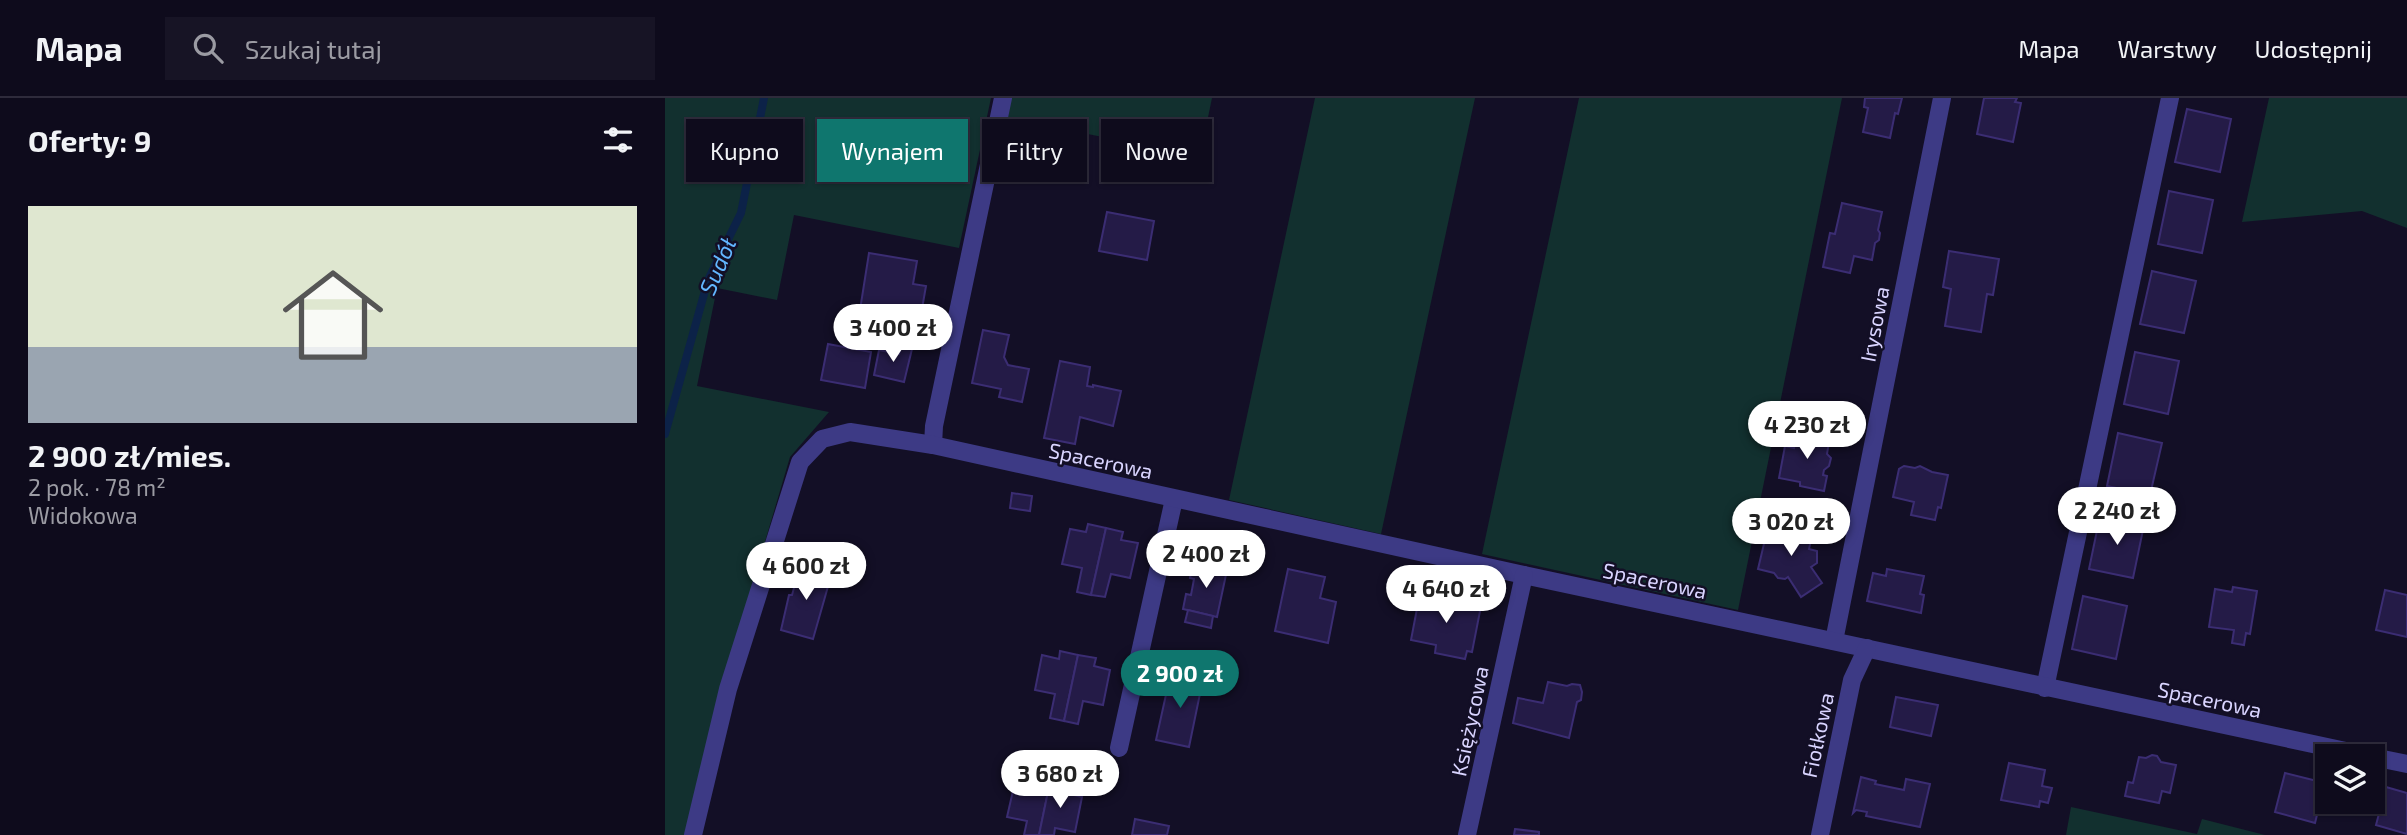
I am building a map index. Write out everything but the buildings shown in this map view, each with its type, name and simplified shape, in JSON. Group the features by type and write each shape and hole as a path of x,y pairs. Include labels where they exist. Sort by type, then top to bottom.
{"street":[{"path":"933,445 934,426 1003,98"},
{"name":"Irysowa","path":"1834,641 1942,98"},
{"path":"2045,688 2170,98"},
{"name":"Spacerowa","path":"693,835 729,689 800,462 822,439 850,432 933,445 2045,688 2315,744"},
{"path":"1119,748 1174,499"},
{"name":"Księżycowa","path":"1467,835 1524,575"},
{"name":"Fiołkowa","path":"1820,835 1852,680 1867,648"},
{"name":"Spacerowa","path":"2385,759 2407,764"}],"green space":[{"path":"665,98 991,98 987,119 982,119 982,140 959,248 794,215 777,300 717,288 697,386 829,412 790,457 725,677 688,835 665,835"},
{"path":"1010,98 1212,98 1208,119 1101,119 1101,137 1087,134 1087,119 1006,118"},
{"path":"1315,98 1475,98 1381,534 1229,500"},
{"path":"1579,98 1842,98 1738,610 1482,554"},
{"path":"2269,98 2407,98 2407,228 2362,211 2242,222"},
{"path":"2071,807 2197,834 2202,819 2265,835 2066,835"}],"waterway":[{"name":"Sudół","path":"665,434 708,280 741,213 764,98"}]}
